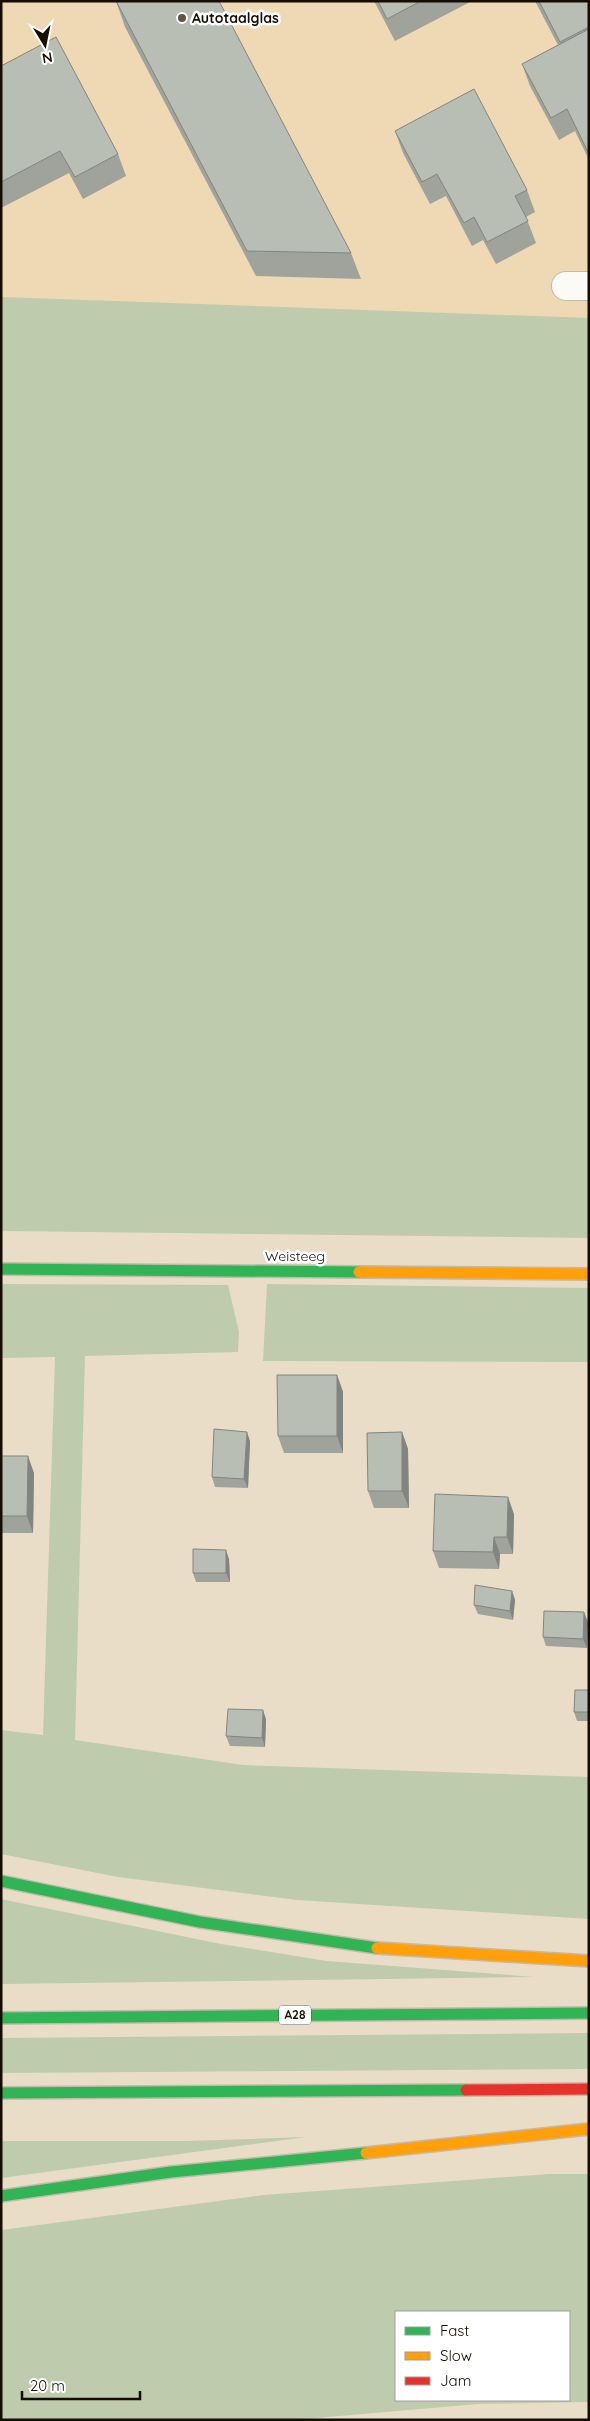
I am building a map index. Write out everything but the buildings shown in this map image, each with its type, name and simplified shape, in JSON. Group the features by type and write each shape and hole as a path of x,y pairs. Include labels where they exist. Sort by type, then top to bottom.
{"main road":[{"name":"Weisteeg","path":"1,1269 589,1274"},
{"path":"1,1881 110,1905 292,1937 401,1950 589,1962"},
{"name":"A28","path":"1,2018 589,2012"},
{"path":"1,2094 589,2088"},
{"path":"1,2196 171,2172 451,2145 589,2129"}],"shaded area":[{"path":"1,1 589,1 589,365 1,348"}],"green space":[{"path":"1,297 589,318 589,1238 1,1231"},
{"path":"1,1284 228,1285 239,1332 238,1352 85,1356 75,1740 243,1765 589,1777 589,1919 297,1900 118,1877 1,1854 1,1730 43,1735 55,1357 1,1358"},
{"path":"267,1284 589,1288 589,1362 263,1361"},
{"path":"1,1899 221,1944 327,1961 535,1977 1,1984"},
{"path":"589,2033 589,2069 1,2073 1,2038"},
{"path":"306,2137 1,2178 1,2141 187,2141"},
{"path":"549,2174 589,2174 589,2402 478,2404 293,2420 1,2420 1,2230 264,2195"}],"traffic: fast":[{"path":"1,1269 359,1272"},
{"path":"1,1881 200,1922 377,1948"},
{"path":"1,2018 589,2013"},
{"path":"1,2093 466,2090"},
{"path":"1,2196 171,2172 366,2153"}],"traffic: slow":[{"path":"359,1272 589,1274"},
{"path":"377,1948 589,1961"},
{"path":"366,2153 589,2129"}],"traffic: jam":[{"path":"466,2090 589,2089"}],"place":[{"name":"Autotaalglas","path":"182,18"}]}
